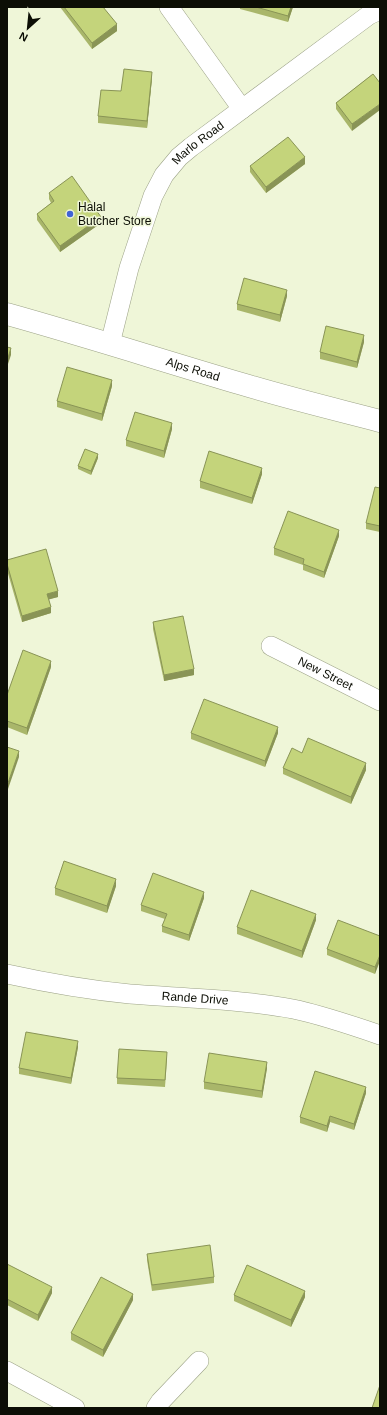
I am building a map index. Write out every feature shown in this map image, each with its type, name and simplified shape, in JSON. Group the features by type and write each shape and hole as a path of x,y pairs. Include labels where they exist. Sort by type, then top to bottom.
{"main road":[{"name":"Alps Road","path":"7,314 243,385 380,421"}],"street":[{"path":"169,7 242,110"},
{"name":"Marlo Road","path":"110,344 129,268 153,196 164,175 179,157 190,148 370,15 380,10"},
{"name":"New Street","path":"271,646 380,702"},
{"name":"Rande Drive","path":"7,974 67,986 129,994 240,1001 294,1009 345,1023 380,1035"},
{"path":"156,1408 199,1361"},
{"path":"7,1371 75,1408"}],"building":[{"path":"64,7 103,7 117,24 92,43"},
{"path":"256,7 291,7 288,16"},
{"path":"124,69 152,72 147,121 98,116 101,90 121,91"},
{"path":"373,74 380,83 380,104 352,124 336,103"},
{"path":"288,137 305,157 266,187 250,166"},
{"name":"Halal Butcher Store","path":"72,176 101,217 60,246 37,214 54,201 49,193"},
{"path":"244,278 287,290 280,315 237,304"},
{"path":"326,326 364,335 357,362 320,352"},
{"path":"7,347 11,348 7,361"},
{"path":"67,367 112,380 102,414 57,401"},
{"path":"135,412 172,423 164,451 126,440"},
{"path":"85,449 98,454 91,471 78,466"},
{"path":"209,451 262,468 252,498 200,481"},
{"path":"375,487 380,488 380,526 366,523"},
{"path":"288,511 339,530 324,572 303,564 304,559 274,548"},
{"path":"46,549 58,591 47,594 51,607 22,616 7,560"},
{"path":"183,616 194,669 164,675 153,622"},
{"path":"23,650 51,661 27,728 7,721 7,695"},
{"path":"204,699 278,727 265,761 191,733"},
{"path":"308,738 366,763 351,797 283,768 292,748 302,753"},
{"path":"7,747 19,751 7,786"},
{"path":"64,861 116,879 107,906 55,888"},
{"path":"153,873 204,892 189,935 162,926 167,914 141,905"},
{"path":"251,890 316,914 302,951 237,927"},
{"path":"338,920 380,936 380,955 375,967 327,949"},
{"path":"26,1032 78,1041 71,1078 19,1068"},
{"path":"119,1049 167,1052 165,1080 117,1078"},
{"path":"209,1053 267,1062 262,1091 204,1082"},
{"path":"315,1071 366,1087 354,1124 330,1116 327,1126 300,1117"},
{"path":"210,1245 214,1277 152,1285 147,1254"},
{"path":"7,1264 52,1287 38,1315 7,1299"},
{"path":"247,1265 305,1291 291,1320 234,1295"},
{"path":"101,1277 133,1294 103,1350 71,1333"},
{"path":"380,1385 380,1408 372,1408"}],"place":[{"name":"Halal Butcher Store","path":"70,214"}]}
